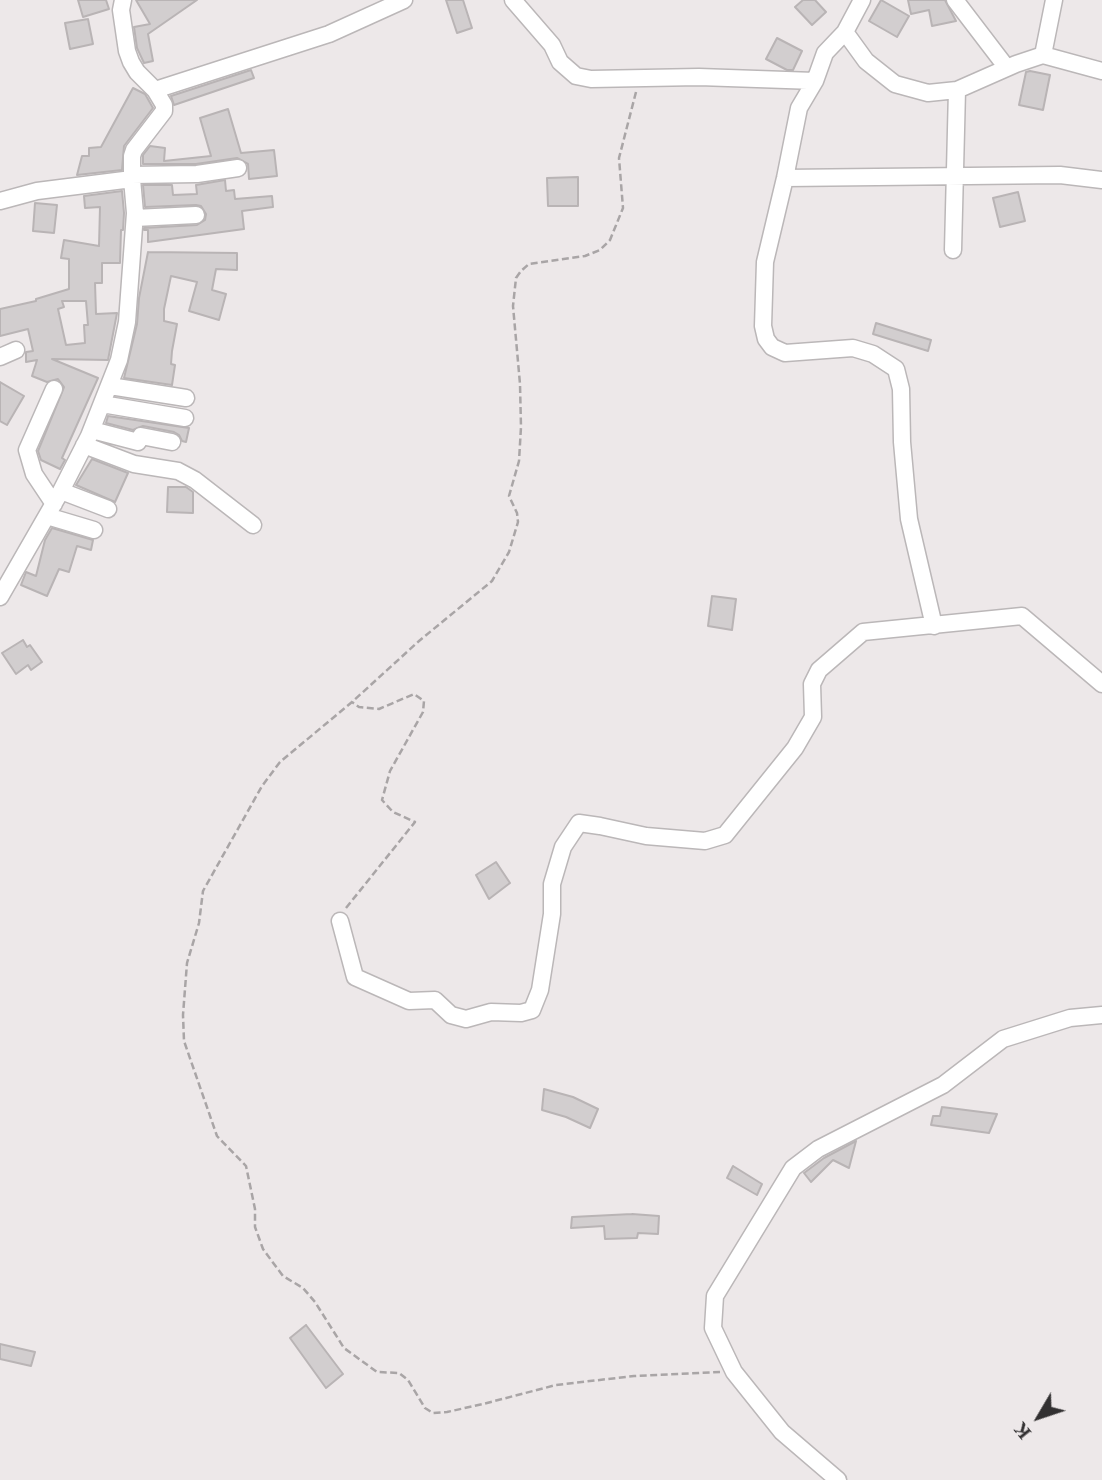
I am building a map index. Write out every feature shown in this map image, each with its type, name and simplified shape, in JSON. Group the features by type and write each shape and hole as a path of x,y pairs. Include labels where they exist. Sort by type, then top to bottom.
{"street":[{"path":"0,597 54,504 92,430 119,360 127,322 135,218 132,177 134,150 164,111 164,106 155,90 131,62 121,10 122,0"},
{"path":"155,90 329,34 404,0"},
{"path":"513,0 546,36 560,62 576,76 591,79 699,77 815,80"},
{"path":"862,0 845,32 825,53 815,80 799,108 765,262 763,326 766,340 772,347 785,353 853,348 873,354 896,369 901,388 902,442 909,519 934,626"},
{"path":"955,0 1007,68"},
{"path":"1043,55 1054,0"},
{"path":"845,32 866,61 895,84 928,93 957,90 1043,55 1102,71"},
{"path":"953,250 957,90"},
{"path":"0,201 37,191 132,177 238,169"},
{"path":"785,178 933,177 954,174 1060,175 1102,180"},
{"path":"135,218 196,215"},
{"path":"0,357 16,350"},
{"path":"110,386 186,398"},
{"path":"54,389 27,450 34,474 54,504 94,530"},
{"path":"102,404 186,418"},
{"path":"92,430 138,442 141,436 172,442"},
{"path":"84,445 134,464 178,471 195,480 254,525"},
{"path":"54,504 108,509"},
{"path":"340,921 355,977 364,982 409,1001 435,1000 451,1015 466,1019 491,1012 521,1013 532,1010 540,990 552,914 552,884 563,847 579,823 646,836 705,841 725,835 795,748 813,717 812,684 819,670 863,632 1022,616 1102,684"},
{"path":"838,1480 782,1432 734,1371 713,1328 715,1296 793,1168 818,1149 943,1085 1003,1040 1070,1017 1102,1014"}],"path":[{"path":"640,79 619,158 623,208 610,240 600,250 585,256 529,264 516,278 513,306 521,427 520,461 509,496 518,522 509,552 492,581 280,762 262,786 203,891 199,923 187,963 184,1041 217,1136 246,1166 255,1209 255,1227 263,1249 284,1276 303,1288 315,1302 344,1348 377,1372 399,1373 408,1380 425,1408 433,1413 483,1404 556,1385 634,1376 734,1371"},
{"path":"340,921 348,904 415,822 393,812 382,800 390,771 423,712 424,701 414,695 379,709 359,706 352,702"}],"building":[{"path":"78,0 106,0 109,9 83,17"},
{"path":"136,0 197,0 148,34 153,61 144,63 137,48 134,27 150,24"},
{"path":"446,0 463,0 472,28 457,33"},
{"path":"803,0 815,0 826,12 812,25 795,7"},
{"path":"881,0 909,16 897,37 869,21"},
{"path":"908,0 945,0 956,21 932,26 929,10 911,14"},
{"path":"88,19 93,44 70,49 65,23"},
{"path":"777,38 802,51 793,70 787,70 766,59"},
{"path":"251,70 254,78 174,105 171,96"},
{"path":"1026,72 1050,75 1043,110 1019,105"},
{"path":"133,88 145,94 153,108 124,146 122,170 77,175 82,156 89,156 89,148 101,147"},
{"path":"228,109 241,153 274,150 277,176 249,179 248,164 237,158 196,164 143,164 143,155 150,146 165,148 164,161 211,156 200,118"},
{"path":"578,177 578,206 548,206 547,178"},
{"path":"225,180 226,191 234,190 235,199 272,196 273,207 242,211 244,229 148,242 148,230 144,228 197,225 205,220 206,214 201,206 196,205 145,207 143,185 172,185 173,195 197,194 196,185"},
{"path":"122,191 124,213 120,263 102,263 102,283 95,283 96,314 117,313 108,360 52,359 98,378 62,458 65,460 60,469 41,460 38,451 64,387 58,379 47,382 32,376 37,360 26,362 26,352 33,351 28,329 0,336 0,309 36,301 69,289 69,259 61,258 64,240 99,246 100,207 85,208 84,196","holes":["62,301 86,301 88,325 84,325 85,343 66,345 58,309 64,307"]},
{"path":"1018,192 1025,221 1000,227 993,198"},
{"path":"35,203 57,205 54,233 33,231"},
{"path":"148,252 237,253 237,270 216,269 212,290 226,294 219,320 189,311 197,282 171,276 164,321 177,324 172,351 171,364 175,365 172,385 124,378 137,324"},
{"path":"876,323 931,340 928,351 873,334"},
{"path":"0,382 24,396 7,425 0,421"},
{"path":"108,416 189,428 186,442 174,432 143,426 133,430 106,423"},
{"path":"92,459 128,473 115,502 76,485"},
{"path":"168,487 186,487 193,492 193,513 167,512"},
{"path":"52,528 93,540 91,550 77,546 69,572 59,569 47,596 21,585 26,572 36,576 45,540"},
{"path":"712,596 736,599 732,630 708,626"},
{"path":"23,640 42,662 31,670 28,665 16,674 2,653"},
{"path":"496,862 510,883 489,899 476,875"},
{"path":"544,1089 573,1097 598,1109 590,1128 542,1110"},
{"path":"942,1107 997,1114 989,1133 931,1125 933,1116 940,1116"},
{"path":"856,1141 849,1168 833,1160 811,1182 804,1173 824,1158"},
{"path":"733,1166 762,1184 757,1195 727,1178"},
{"path":"632,1214 659,1216 658,1234 638,1233 637,1238 605,1239 604,1226 571,1228 572,1217"},
{"path":"306,1325 343,1374 326,1388 290,1338"},
{"path":"0,1344 35,1352 31,1366 0,1359"}]}
